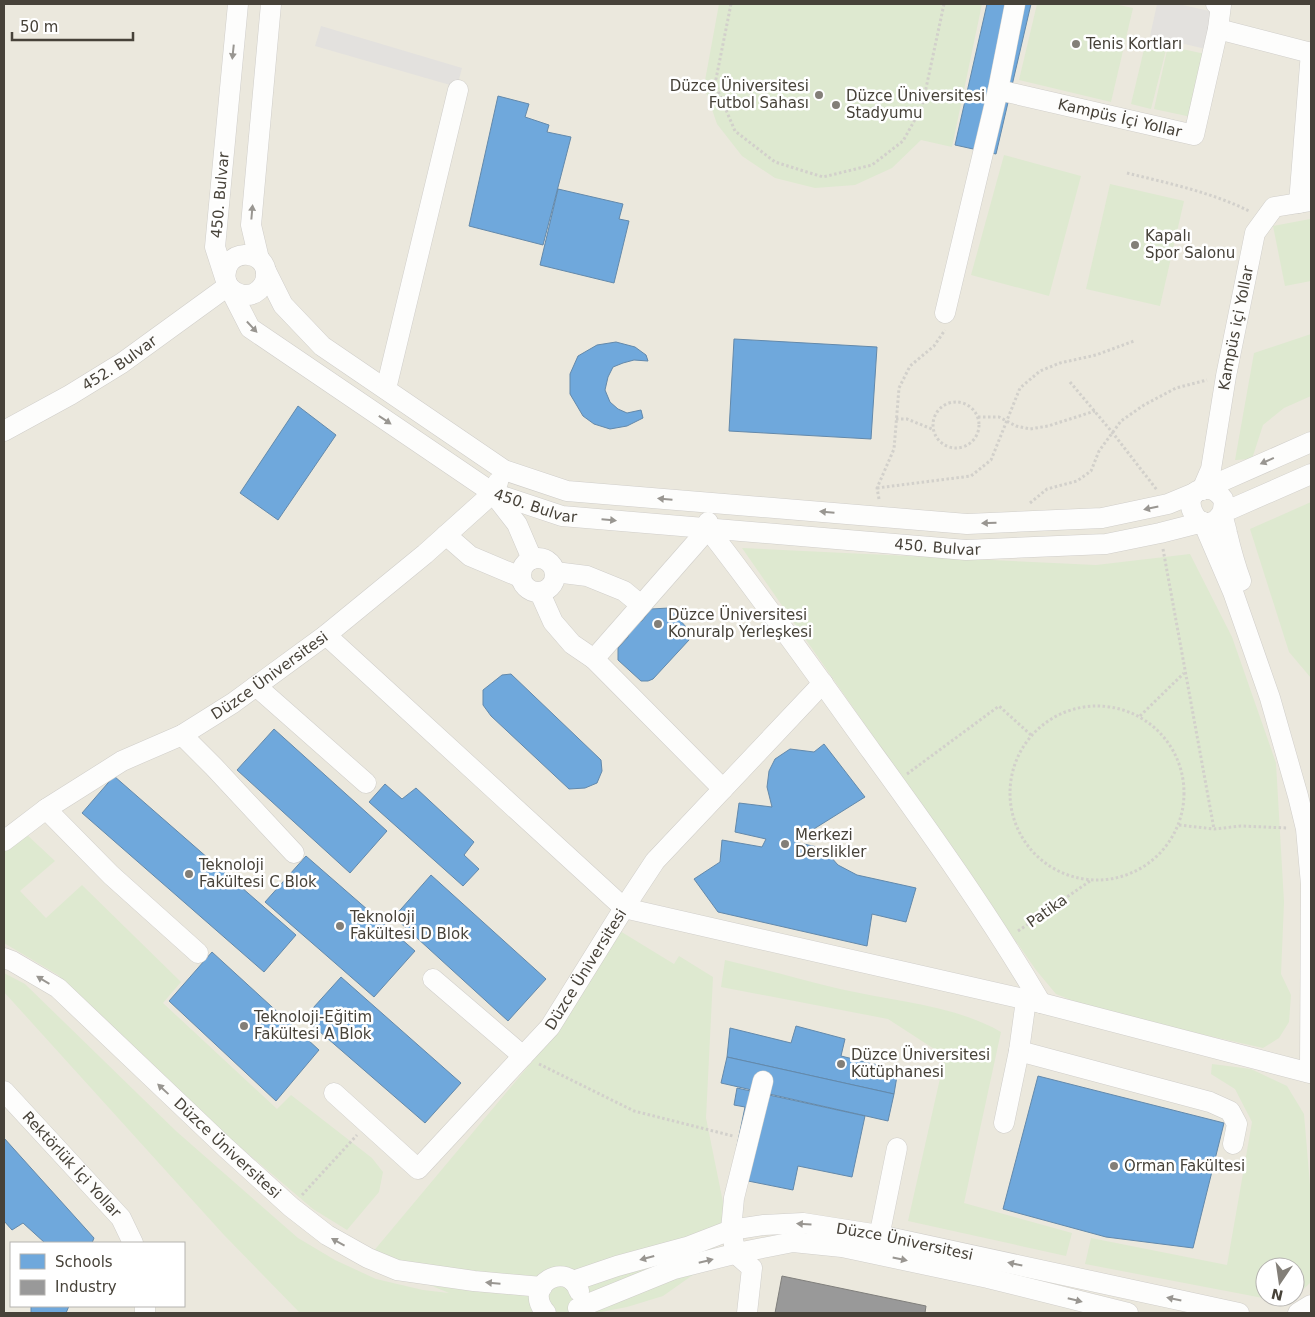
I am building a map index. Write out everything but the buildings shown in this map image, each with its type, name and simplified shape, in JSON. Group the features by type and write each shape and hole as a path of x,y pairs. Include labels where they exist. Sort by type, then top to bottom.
{"street":[{"name":"450. Bulvar","path":"238,4 215,247 227,283 250,328 493,493 562,516 966,550 1106,544 1203,522"},
{"name":"450. Bulvar","path":"271,4 251,225 262,265 283,305 322,346 504,470 567,491 966,524 1102,518 1168,504 1311,442"},
{"path":"945,313 998,90 1015,4"},
{"name":"Kampüs İçi Yollar","path":"998,90 1194,135 1218,29 1221,5 1216,4"},
{"path":"1218,29 1311,53 1305,202"},
{"path":"386,389 458,90"},
{"name":"Kampüs içi Yollar","path":"1199,491 1212,469 1226,376 1255,233 1274,207 1305,202"},
{"path":"247,254 262,265 264,284 254,293 241,295 234,292 227,283 226,268 234,257 247,254"},
{"name":"452. Bulvar","path":"4,431 70,395 122,363 227,283"},
{"name":"Düzce Üniversitesi","path":"4,841 46,809 122,761 182,735 256,686 326,635 425,554 493,493 504,470"},
{"path":"1203,522 1214,521 1222,513 1311,474"},
{"path":"326,635 624,908 1034,1002 1311,1071 1311,884 1306,829 1270,698 1233,592 1203,522 1194,516 1190,506 1193,496 1199,491 1212,490 1222,497 1224,502 1222,513 1233,558 1293,729 1311,800"},
{"path":"493,493 517,524 532,559"},
{"path":"708,503 708,529 756,590 925,824 1003,942 1034,1002 1019,1051 1004,1123"},
{"path":"594,659 708,529"},
{"path":"446,535 470,556 520,577"},
{"path":"538,558 549,562 555,572 554,583 550,588 540,593 529,591 520,577 523,566 532,559 538,558"},
{"path":"555,572 587,576 624,591 641,606"},
{"path":"540,593 553,622 572,644 594,659 723,789"},
{"name":"Düzce Üniversitesi","path":"334,1093 418,1169 550,1027 655,861 823,683"},
{"path":"256,686 366,783"},
{"path":"182,735 294,853"},
{"path":"46,809 111,875 198,953"},
{"name":"Düzce Üniversitesi","path":"4,958 58,988 225,1147 291,1207 327,1236 368,1258 397,1270 474,1281 542,1287"},
{"path":"433,979 523,1056"},
{"path":"1019,1051 1210,1102 1230,1111 1237,1124 1233,1144"},
{"path":"747,1313 752,1268 736,1254 731,1230 734,1198 763,1081"},
{"name":"Rektörlük İçi Yollar","path":"4,1091 121,1218 133,1242"},
{"path":"876,1254 897,1148"},
{"name":"Düzce Üniversitesi","path":"573,1281 617,1266 687,1247 731,1230 764,1225 803,1223 879,1235 1239,1313"},
{"path":"576,1310 674,1269 793,1242 842,1247 876,1254 988,1278 1128,1313"},
{"path":"546,1313 541,1308 539,1294 546,1281 560,1276 573,1281 578,1287 580,1294 576,1310"},
{"path":"1298,1313 1311,1305"}],"path":[{"path":"731,4 715,84 735,131 775,162 823,177 872,165 903,141 922,107 944,4"},
{"path":"1127,173 1175,185 1237,205 1266,218"},
{"path":"882,517 876,488 894,449 899,388 910,366 934,346 947,327 945,313"},
{"path":"876,488 971,476 991,460 1020,388 1040,371 1060,363 1134,342"},
{"path":"1016,522 1028,505 1047,489 1077,481 1091,471 1099,451 1112,432 1121,421 1144,405 1176,388 1226,376"},
{"path":"1070,382 1168,504"},
{"path":"953,401 968,405 978,416 979,424 975,439 962,447 946,446 935,436 932,429 932,421 939,407 953,401"},
{"path":"978,416 999,417 1016,426 1030,429 1048,426 1095,411"},
{"path":"896,419 907,419 932,429"},
{"path":"1160,533 1214,830"},
{"path":"1140,716 1185,673"},
{"path":"895,783 999,706 1031,735"},
{"path":"1082,706 1112,706 1140,716 1160,731 1175,752 1183,775 1185,801 1179,825 1165,849 1144,868 1118,878 1090,881 1063,874 1039,860 1021,839 1011,813 1009,785 1016,758 1031,735 1054,716 1082,706"},
{"path":"1179,825 1214,830 1241,826 1306,829"},
{"name":"Patika","path":"1003,942 1090,881"},
{"path":"523,1056 634,1111 748,1140"},
{"path":"291,1207 368,1124"}],"shaded area":[{"name":"Düzce Üniversitesi Konuralp Yerleşkesi","path":"4,4 1311,4 1311,1313 4,1313"},
{"path":"1157,4 1178,4 1214,12 1206,49 1150,36"},
{"path":"321,26 462,68 457,87 315,46"}],"green space":[{"name":"Düzce Üniversitesi Futbol Sahası","path":"719,4 982,4 952,147 921,140 892,168 855,185 815,188 775,178 742,156 717,124 704,86"},
{"name":"Tenis Kortları","path":"1037,4 1114,4 1133,8 1111,102 1019,80"},
{"path":"1146,41 1167,46 1151,109 1131,104"},
{"path":"1168,46 1210,55 1196,118 1154,109"},
{"path":"1004,155 1081,176 1049,296 971,275"},
{"name":"Kapalı Spor Salonu","path":"1110,184 1184,201 1160,306 1086,289"},
{"path":"1310,219 1311,281 1285,286 1273,226"},
{"path":"1311,334 1311,396 1284,408 1263,425 1252,459 1235,460 1254,353"},
{"path":"1311,502 1311,678 1289,652 1250,529"},
{"path":"742,548 1096,565 1190,554 1232,637 1276,763 1284,902 1281,974 1291,995 1289,1022 1279,1038 1263,1048 1098,1011 1056,994 1036,970"},
{"path":"24,832 55,861 20,891 46,918 82,885 181,982 163,1003 277,1109 291,1095 372,1158 383,1172 379,1192 347,1230 313,1209 211,1122 58,975 4,943 4,848"},
{"path":"620,931 674,964 679,956 713,977 706,1118 728,1227 697,1272 663,1296 627,1307 596,1313 300,1313 224,1235 4,992 4,973 25,984 176,1131 298,1238 335,1260 376,1279 423,1290 449,1293 367,1259 546,1045"},
{"path":"725,960 840,989 944,1010 983,1023 1001,1032 964,1203 1072,1233 1066,1256 908,1221 945,1056 888,1019 721,987"},
{"path":"1212,1064 1251,1069 1287,1086 1304,1114 1311,1197 1311,1282 1305,1288 1305,1257 1255,1257 1255,1296 1085,1264 1091,1238 1227,1265 1252,1122 1235,1089 1211,1074"}],"place":[{"name":"Tenis Kortları","path":"1076,44"},
{"name":"Düzce Üniversitesi Futbol Sahası","path":"819,95"},
{"name":"Düzce Üniversitesi Stadyumu","path":"836,105"},
{"name":"Kapalı Spor Salonu","path":"1135,245"},
{"name":"Düzce Üniversitesi Konuralp Yerleşkesi","path":"658,624"},
{"name":"Merkezi Derslikler","path":"785,844"},
{"name":"Teknoloji Fakültesi C Blok","path":"189,874"},
{"name":"Teknoloji Fakültesi D Blok","path":"340,926"},
{"name":"Teknoloji-Eğitim Fakültesi A Blok","path":"244,1026"},
{"name":"Düzce Üniversitesi Kütüphanesi","path":"841,1064"},
{"name":"Orman Fakültesi","path":"1114,1166"}]}
